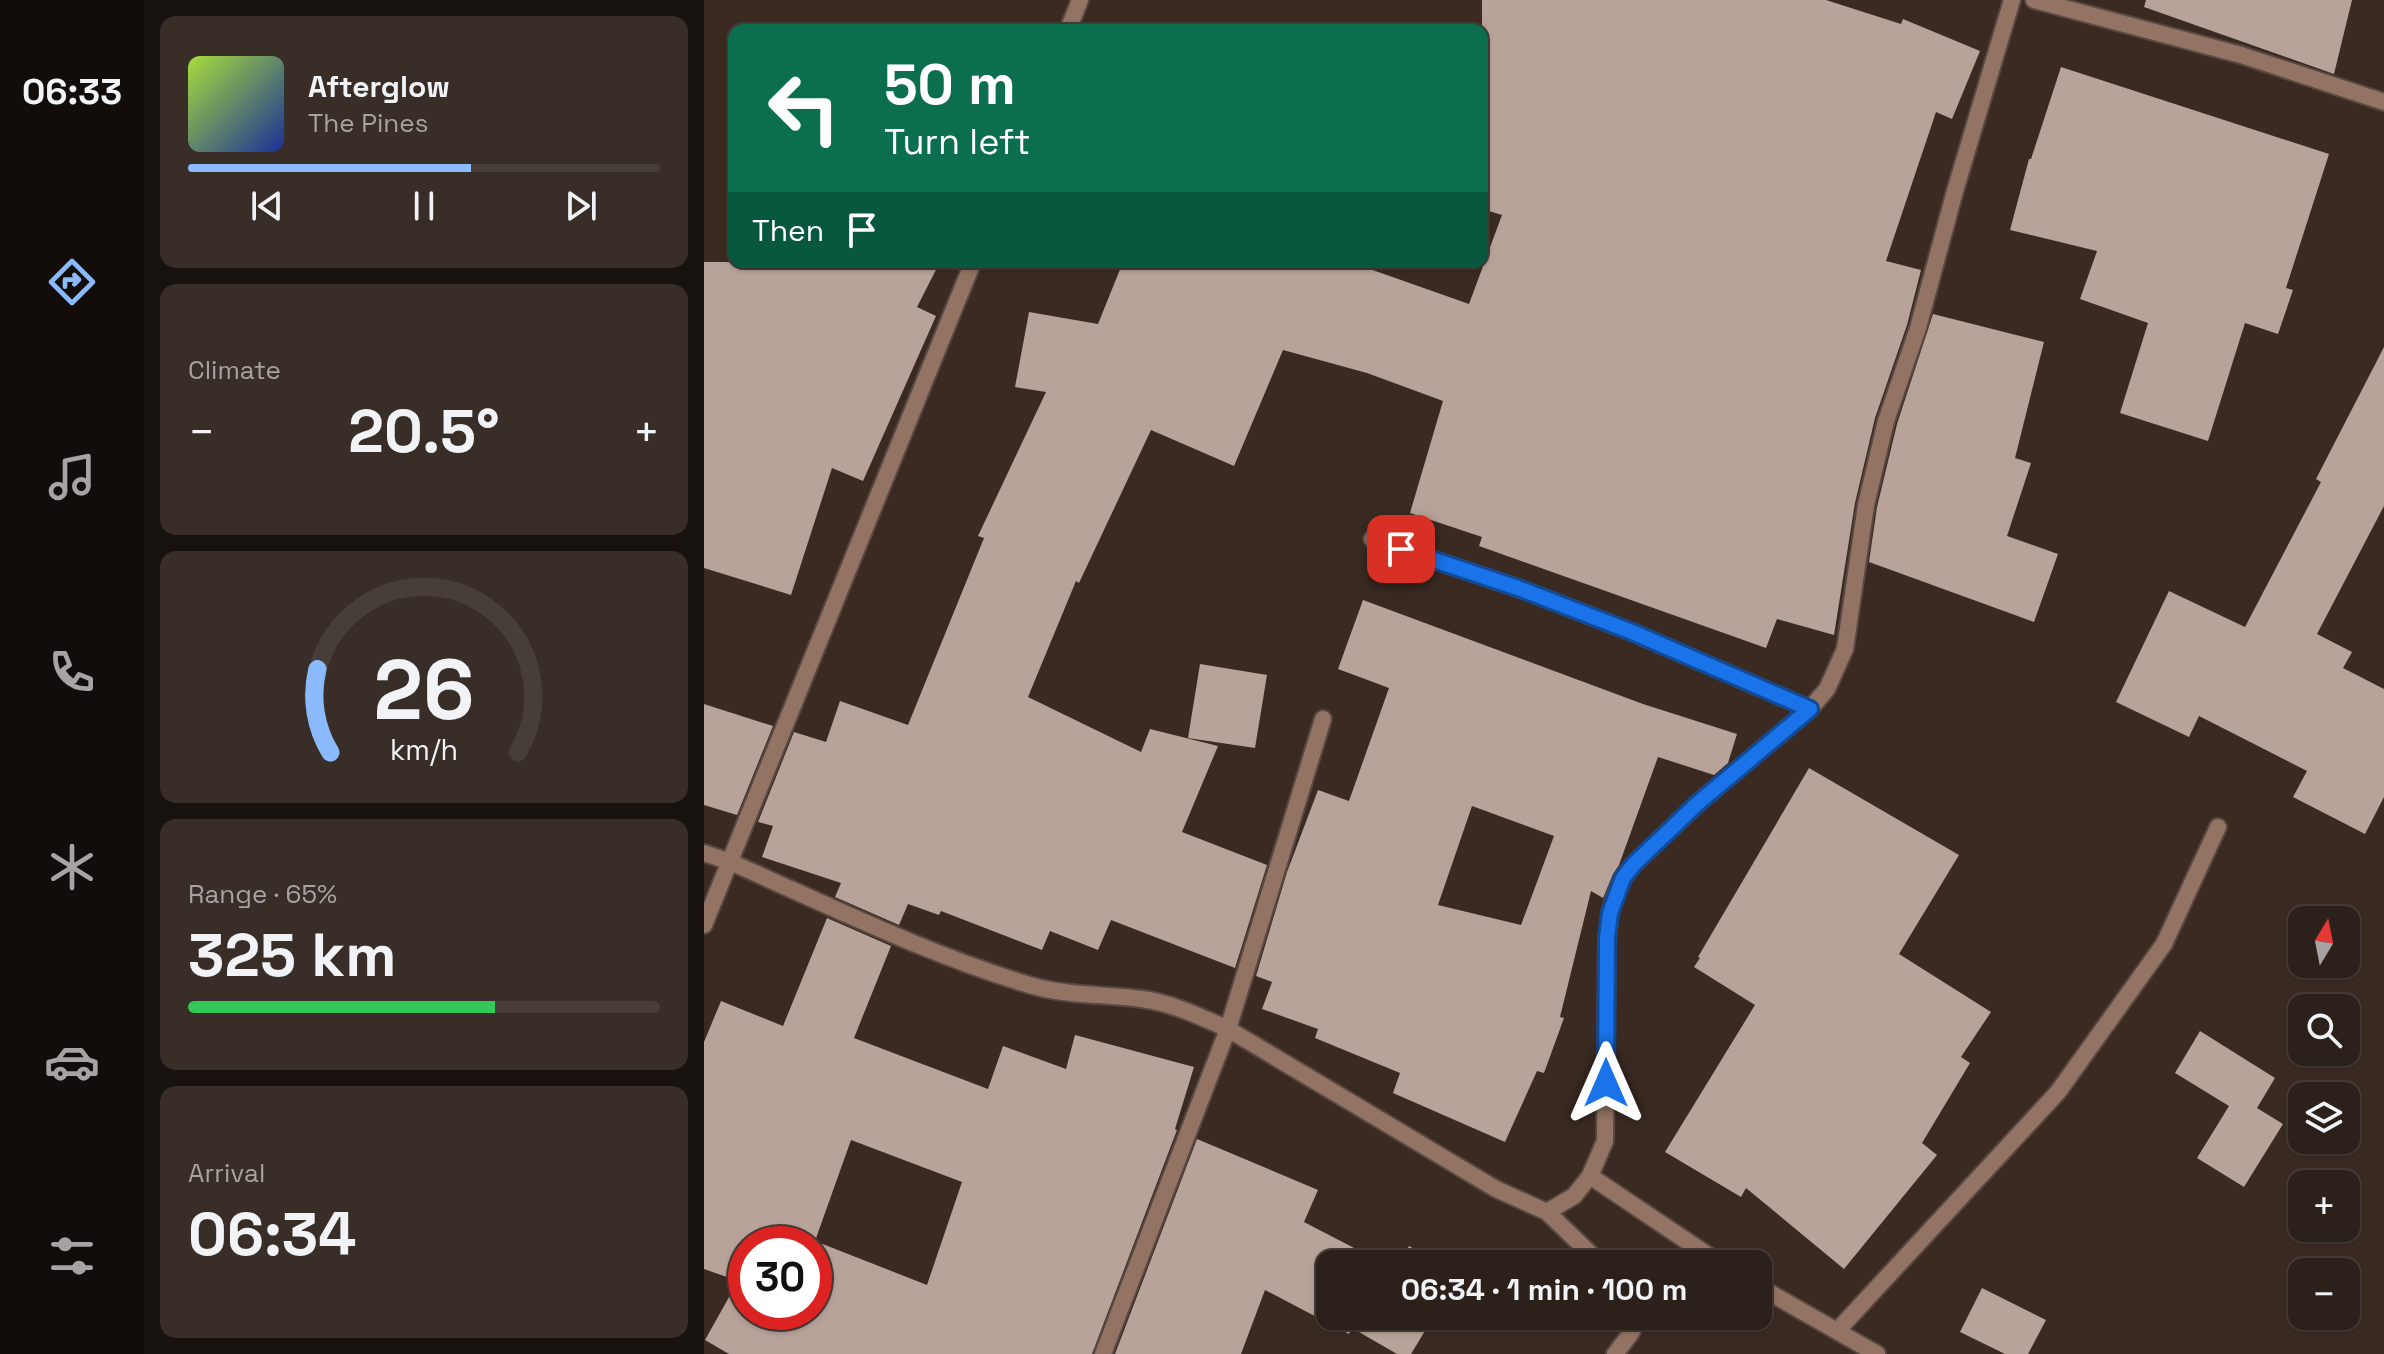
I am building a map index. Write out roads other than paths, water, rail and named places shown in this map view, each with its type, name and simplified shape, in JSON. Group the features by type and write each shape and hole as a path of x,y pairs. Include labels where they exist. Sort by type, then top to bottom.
{"street":[{"path":"1070,24 1080,0"},
{"path":"1547,1212 1574,1196 1590,1176 1605,1141 1607,938 1610,913 1623,878 1698,803 1810,709 1827,689 1845,649 1866,505 1886,421 1918,328 2012,0"},
{"path":"2034,0 2241,55 2384,102"},
{"path":"704,925 971,268"},
{"path":"1372,539 1518,588 1632,632 1810,709"},
{"path":"1103,1354 1228,1029 1323,719"},
{"path":"1837,1331 2058,1092 2164,944 2218,827"},
{"path":"704,853 983,971 1038,987 1093,996 1144,999 1191,1012 1228,1029 1496,1189 1547,1212 1586,1250"},
{"path":"1590,1176 1700,1250"},
{"path":"1772,1294 1877,1354"},
{"path":"1615,1354 1632,1330"}]}
